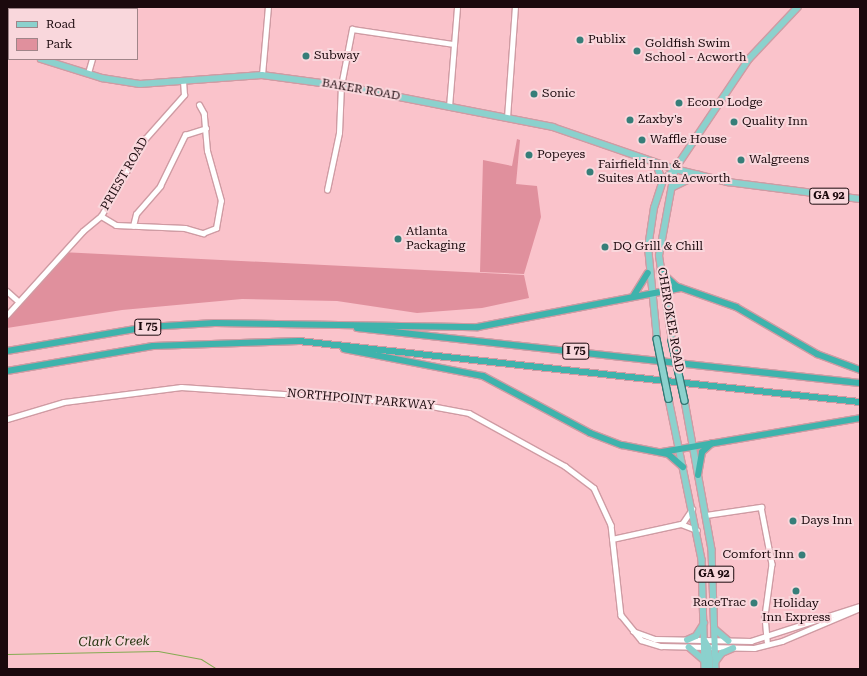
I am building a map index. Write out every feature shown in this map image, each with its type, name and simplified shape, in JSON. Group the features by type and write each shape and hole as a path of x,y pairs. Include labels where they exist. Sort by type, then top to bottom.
{"highway":[{"path":"660,271 680,288 736,307 817,354 860,370"},
{"path":"634,295 648,273"},
{"path":"292,322 478,327 634,295 680,288"},
{"name":"I 75","path":"7,351 147,328 292,322 860,383"},
{"path":"299,341 473,373 512,389 605,440 660,452 673,457 684,467"},
{"name":"I 75","path":"7,371 153,346 299,341 860,402"},
{"path":"660,452 692,444 712,443 860,418"},
{"path":"698,475 702,452 712,443"}],"main road":[{"path":"675,169 749,59 798,7"},
{"name":"BAKER ROAD","path":"44,60 88,74 140,84 262,75 341,86 507,118 586,137 675,169"},
{"path":"656,163 663,181"},
{"name":"GA 92","path":"675,169 764,189 860,199"},
{"name":"CHEROKEE ROAD","path":"675,169 663,181 650,228 648,273 657,339 684,467 703,568 705,641"},
{"name":"CHEROKEE ROAD","path":"675,169 673,187 662,228 660,271 662,290 685,401 713,559 715,641 710,648 705,662 705,669"},
{"path":"673,187 699,175"},
{"path":"687,640 698,633 705,621"},
{"path":"715,629 729,641"},
{"path":"705,641 710,648 710,669"},
{"path":"689,647 705,662"},
{"name":"CHEROKEE ROAD","path":"710,648 716,666"},
{"path":"716,666 722,653 733,648"}],"street":[{"path":"262,75 268,7"},
{"path":"449,107 457,7"},
{"path":"507,118 515,7"},
{"path":"327,190 330,168 339,133 341,86 352,29 454,44"},
{"path":"88,74 92,60"},
{"name":"PRIEST ROAD","path":"7,316 18,300 101,216 145,139 184,95 183,81"},
{"path":"101,216 116,225 203,232 216,228 221,201 206,128 199,105"},
{"path":"133,226 136,214 160,186 185,136 206,128"},
{"path":"7,291 18,300"},
{"name":"NORTHPOINT PARKWAY","path":"7,419 64,402 181,387 426,404 487,420 577,474 603,502 612,539 620,610 632,631 649,643 710,648 733,648 767,645 860,607"},
{"path":"706,515 761,507 772,564 765,616 767,645"},
{"path":"682,524 692,509"},
{"path":"612,539 682,524 696,530"},
{"name":"NORTHPOINT PARKWAY","path":"632,631 652,638 705,641 766,638 860,607"}],"green space":[{"path":"517,139 520,140 516,184 537,186 541,217 524,274 480,272 483,160 512,166"},
{"path":"61,252 524,275 529,298 482,308 417,313 337,301 242,299 122,310 7,328 7,316"}],"waterway":[{"name":"Clark Creek","path":"7,654 158,651 201,659 217,669"}],"place":[{"name":"Publix","path":"580,40"},
{"name":"Goldfish Swim School - Acworth","path":"637,51"},
{"name":"Subway","path":"306,56"},
{"name":"Sonic","path":"534,94"},
{"name":"Econo Lodge","path":"679,103"},
{"name":"Zaxby's","path":"630,120"},
{"name":"Quality Inn","path":"734,122"},
{"name":"Waffle House","path":"642,140"},
{"name":"Popeyes","path":"529,155"},
{"name":"Walgreens","path":"741,160"},
{"name":"Fairfield Inn & Suites Atlanta Acworth","path":"590,172"},
{"name":"Atlanta Packaging","path":"398,239"},
{"name":"DQ Grill & Chill","path":"605,247"},
{"name":"Days Inn","path":"793,521"},
{"name":"Comfort Inn","path":"802,555"},
{"name":"Holiday Inn Express","path":"796,591"},
{"name":"RaceTrac","path":"754,603"}]}
